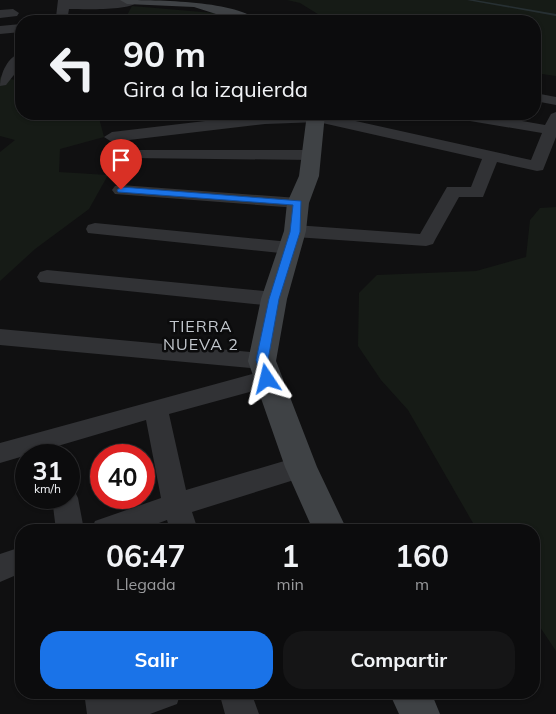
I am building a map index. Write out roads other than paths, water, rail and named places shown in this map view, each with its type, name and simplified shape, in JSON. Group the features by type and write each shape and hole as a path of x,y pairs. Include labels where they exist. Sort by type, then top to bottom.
{"street":[{"path":"65,3 101,5 130,1 194,3 238,15"},
{"path":"95,15 101,5"},
{"path":"0,14 13,13 0,23"},
{"path":"0,30 15,29"},
{"path":"1,82 15,64"},
{"path":"541,99 556,101"},
{"path":"112,137 256,120"},
{"path":"316,120 309,176 298,203 292,240 274,299 265,370 300,467 327,524"},
{"path":"334,120 537,166 552,133 489,120"},
{"path":"137,155 312,155"},
{"path":"95,230 292,240 426,240 452,191 477,193 491,156"},
{"path":"121,190 298,203"},
{"path":"47,277 274,299"},
{"path":"0,337 265,370"},
{"path":"61,444 265,370"},
{"path":"156,408 176,505 182,524"},
{"path":"0,453 15,451"},
{"path":"122,524 176,505 300,467"},
{"path":"67,509 69,524"},
{"path":"0,568 15,562"},
{"path":"102,699 106,714 147,699"},
{"path":"237,699 242,714"},
{"path":"412,699 420,714"}],"waterway":[{"path":"469,0 556,15"}],"district":[{"name":"TIERRA NUEVA 2","path":"201,335"}]}
